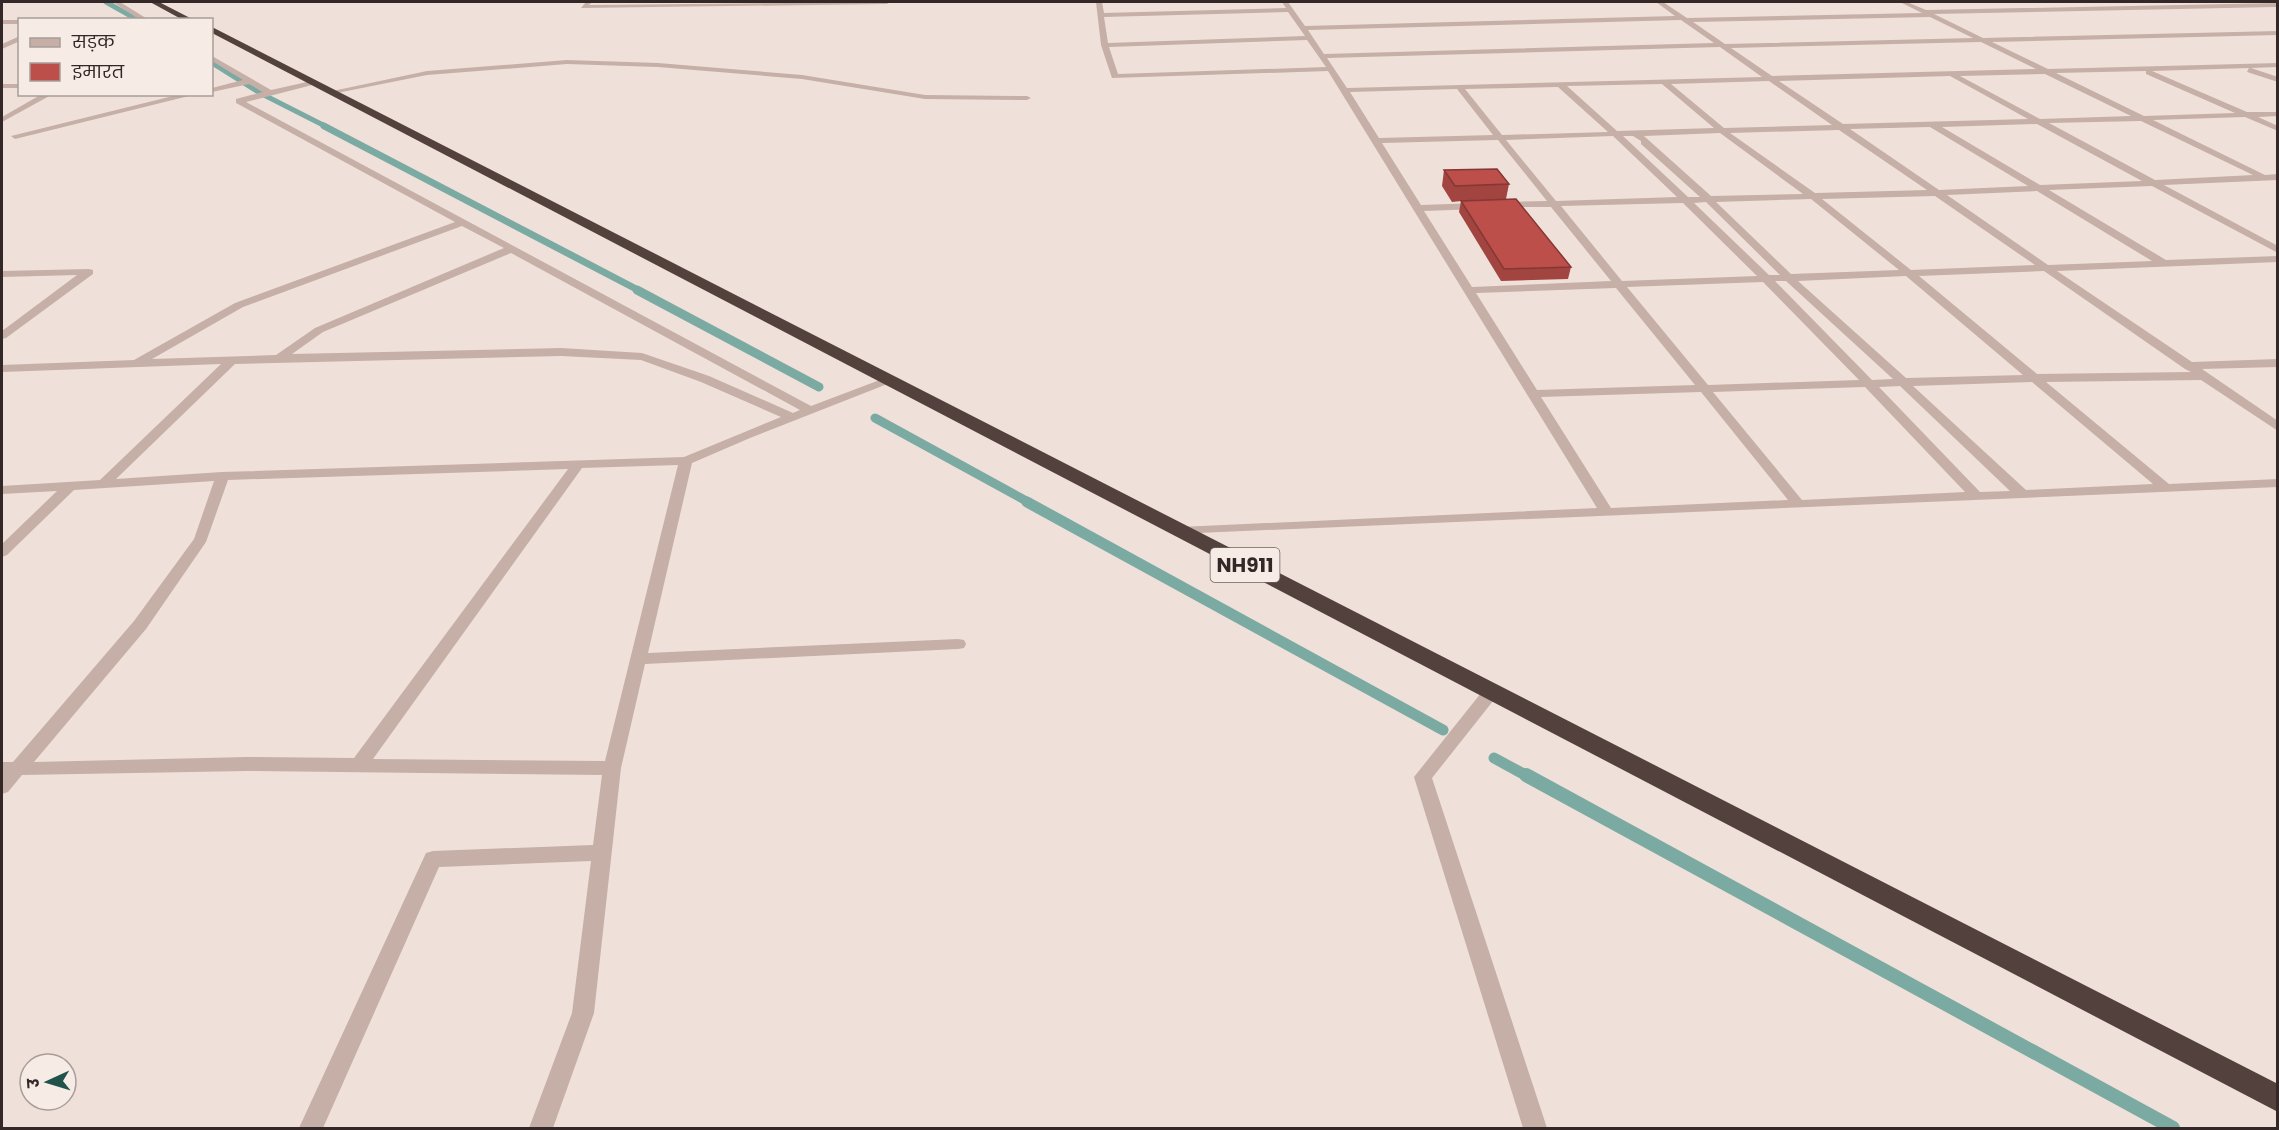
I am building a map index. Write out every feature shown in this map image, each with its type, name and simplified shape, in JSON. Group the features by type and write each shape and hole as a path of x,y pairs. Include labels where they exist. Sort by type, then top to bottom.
{"highway":[{"path":"154,2 186,18"},
{"name":"NH911","path":"213,31 2277,1099"}],"street":[{"path":"116,2 143,18"},
{"path":"589,2 583,7 887,2"},
{"path":"1099,2 1105,45 1115,76 1331,69"},
{"path":"1659,2 2277,427"},
{"path":"1903,2 2277,184"},
{"path":"2267,2 2277,5"},
{"path":"1302,28 2277,5"},
{"path":"1101,15 1288,6 1345,90 1606,512"},
{"path":"586,16 597,7"},
{"path":"2,22 18,22"},
{"path":"1322,56 2277,33"},
{"path":"1105,45 1310,38"},
{"path":"2,47 18,39"},
{"path":"213,59 270,93"},
{"path":"332,92 427,73 567,62 658,65 802,77 925,97 1027,98"},
{"path":"1345,90 2277,65"},
{"path":"2241,66 2277,80"},
{"path":"2144,70 2277,129"},
{"path":"1950,74 2155,182 2277,250"},
{"path":"213,90 250,81"},
{"path":"1663,81 1722,131 1814,196 2166,488"},
{"path":"313,82 239,101 810,411"},
{"path":"1560,84 1617,134 1766,279 1976,496"},
{"path":"2,86 18,86"},
{"path":"1459,87 1798,504"},
{"path":"2,120 45,96"},
{"path":"15,136 185,96"},
{"path":"1376,141 2277,114"},
{"path":"1933,125 2165,264"},
{"path":"1634,133 1646,140 1644,142 2022,494"},
{"path":"1418,208 1935,193 2277,177"},
{"path":"134,365 239,305 463,222"},
{"path":"278,359 319,330 511,249"},
{"path":"1468,290 2277,259"},
{"path":"2,274 89,272 2,336"},
{"path":"2,368 561,352 642,357 705,379 792,417"},
{"path":"104,483 231,361"},
{"path":"2189,366 2277,363"},
{"path":"1533,394 2036,378 2203,376"},
{"path":"2,490 222,476 686,461 792,417 890,381"},
{"path":"541,1128 583,1013 612,768 686,461"},
{"path":"359,765 578,464"},
{"path":"2,787 10,769 140,625 201,539 222,476"},
{"path":"1180,531 2277,483"},
{"path":"2,552 71,485"},
{"path":"638,659 958,644"},
{"path":"1491,692 1423,777 1535,1128"},
{"path":"10,769 247,764 612,768"},
{"path":"311,1128 433,859 602,853"}],"building":[{"path":"1497,169 1509,184 1455,186 1444,170"},
{"path":"1516,199 1571,267 1504,269 1461,201"}],"waterway":[{"path":"106,2 134,18"},
{"path":"213,64 260,93 327,127"},
{"path":"324,126 640,291"},
{"path":"637,290 819,387"},
{"path":"875,418 1030,503"},
{"path":"1027,502 1443,730"},
{"path":"1494,758 1529,777"},
{"path":"1526,775 2173,1128"}]}
